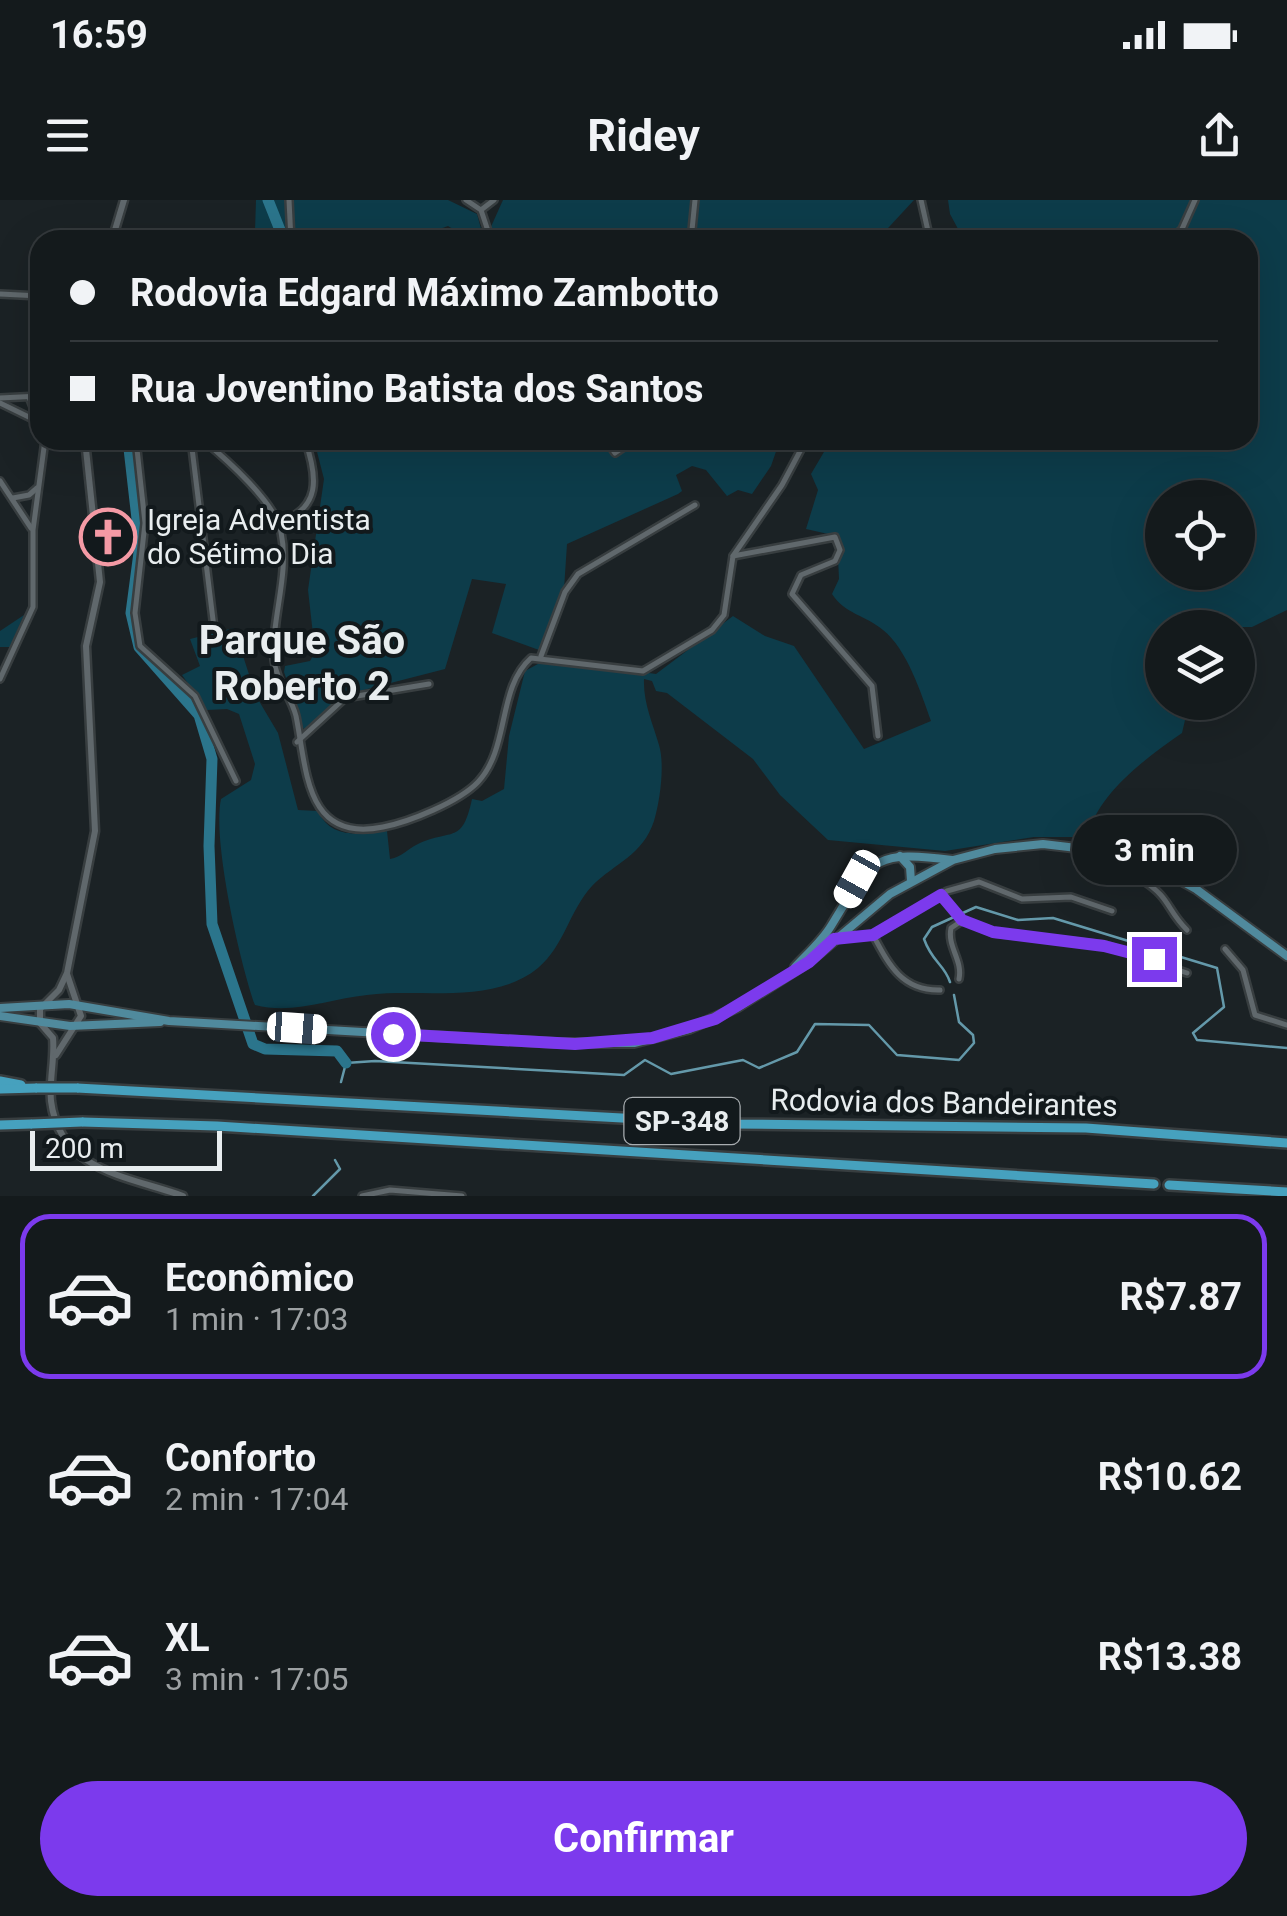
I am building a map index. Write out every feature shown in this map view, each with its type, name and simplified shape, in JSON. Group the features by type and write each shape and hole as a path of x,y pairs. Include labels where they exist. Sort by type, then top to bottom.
{"highway":[{"path":"0,1080 35,1088"},
{"name":"Rodovia dos Bandeirantes","path":"0,1089 77,1088 731,1124 1086,1128 1287,1143"},
{"name":"Rodovia dos Bandeirantes","path":"0,1125 82,1122 217,1126 1154,1184"},
{"path":"1169,1185 1287,1192"}],"main road":[{"path":"0,1008 44,1004 264,1027 556,1044 634,1042 715,1019 788,974 911,882 953,860 995,849 1043,844 1137,858 1196,889 1287,956"},
{"path":"788,974 826,934 857,879 873,865 900,856 953,860"},
{"path":"900,856 910,867 911,882"},
{"path":"846,898 862,915"},
{"path":"0,1016 77,1026 169,1020"}],"street":[{"path":"115,230 124,200"},
{"path":"290,200 291,230"},
{"path":"466,200 481,210 488,230"},
{"path":"481,210 494,200"},
{"path":"692,230 694,200"},
{"path":"921,200 928,230"},
{"path":"1181,230 1195,200"},
{"path":"0,294 30,296"},
{"path":"0,401 28,396 30,401"},
{"path":"0,401 30,419"},
{"path":"0,679 33,608 33,530 44,450"},
{"path":"86,450 100,582 86,646 94,831 67,972 59,990 44,1004 40,1023 53,1038 54,1117 72,1152 112,1174 183,1196"},
{"path":"137,450 145,523 134,613 140,646 195,696 236,781"},
{"path":"192,450 214,628"},
{"path":"214,450 245,479 279,523 282,576 274,664 295,713 298,742 316,800 334,822 349,831 390,826 478,782 494,756 522,666 531,658 542,656 625,672 651,670 718,625 726,604 733,556 782,485 801,450"},
{"path":"279,523 294,517 314,498 307,450"},
{"path":"0,481 33,530"},
{"path":"12,498 29,495 39,486"},
{"path":"542,656 572,580 695,505"},
{"path":"733,556 835,537 840,550 835,561 801,575 792,594 872,686 878,736"},
{"path":"298,742 345,698 429,684"},
{"path":"1137,858 1142,880 1166,895 1174,916 1187,930"},
{"path":"834,939 870,935 941,895 988,883 1022,898 1057,895 1112,911"},
{"path":"941,895 962,920 993,932 1129,951 1187,973"},
{"path":"862,915 870,935 905,982 915,988 940,990"},
{"path":"958,978 960,971 949,938 951,928 962,920"},
{"path":"1226,949 1243,970 1255,1015 1287,1025"},
{"path":"52,1066 60,1045 77,1026 80,1006 67,972"},
{"path":"362,1196 390,1190 462,1196"}],"shaded area":[{"path":"256,200 448,200 477,214 481,230 455,230 448,226 437,230 255,230"},
{"path":"503,200 914,200 886,230 490,230"},
{"path":"948,200 1287,200 1287,610 1255,626 1255,610 1145,610 1145,720 1185,720 1182,733 1112,791 1087,837 1034,837 945,851 828,840 780,795 753,759 667,693 656,691 652,681 644,679 662,762 654,821 636,850 584,896 555,949 538,968 500,987 478,991 388,993 283,1008 255,1005 229,902 219,818 221,799 251,780 255,764 239,714 227,709 207,710 182,675 200,666 190,639 234,628 256,696 278,733 298,810 318,811 339,831 387,831 390,859 430,839 454,833 464,823 472,799 482,801 504,789 509,736 525,671 547,659 656,674 733,616 765,636 794,646 864,749 931,721 912,672 892,638 843,606 832,594 839,579 837,536 806,529 818,490 811,474 825,450 1258,450 1258,230 959,230"},
{"path":"317,450 777,450 752,494 738,490 727,496 706,470 692,466 676,475 682,491 678,494 567,544 564,589 539,650 492,633 506,584 472,579 445,669 340,696 304,730 284,672 285,666 310,661 315,652 308,590 324,479"},
{"path":"24,615 10,647 0,647 0,631"}],"waterway":[{"path":"268,200 280,230"},
{"path":"129,450 140,545 131,613 139,647 199,715 212,759 212,924 253,1044 265,1049 337,1051 346,1063"},
{"path":"950,982 924,939 932,927 976,907 1018,920 1053,918 1217,968 1224,1007 1193,1033 1197,1040 1287,1048"},
{"path":"341,1082 346,1063 375,1061 624,1075 645,1060 671,1074 743,1060 759,1068 797,1052 815,1024 869,1025 897,1055 959,1060 974,1043 973,1035 959,1022 954,995"},
{"path":"313,1196 340,1169 335,1160"}],"place":[{"name":"Igreja Adventista do Sétimo Dia","path":"108,537"}],"district":[{"name":"Parque São Roberto 2","path":"302,663"}],"route":[{"path":"393,1034 575,1044 652,1038 715,1019 809,962 834,939 873,935 941,895 962,920 993,932 1104,946 1154,959"}]}
